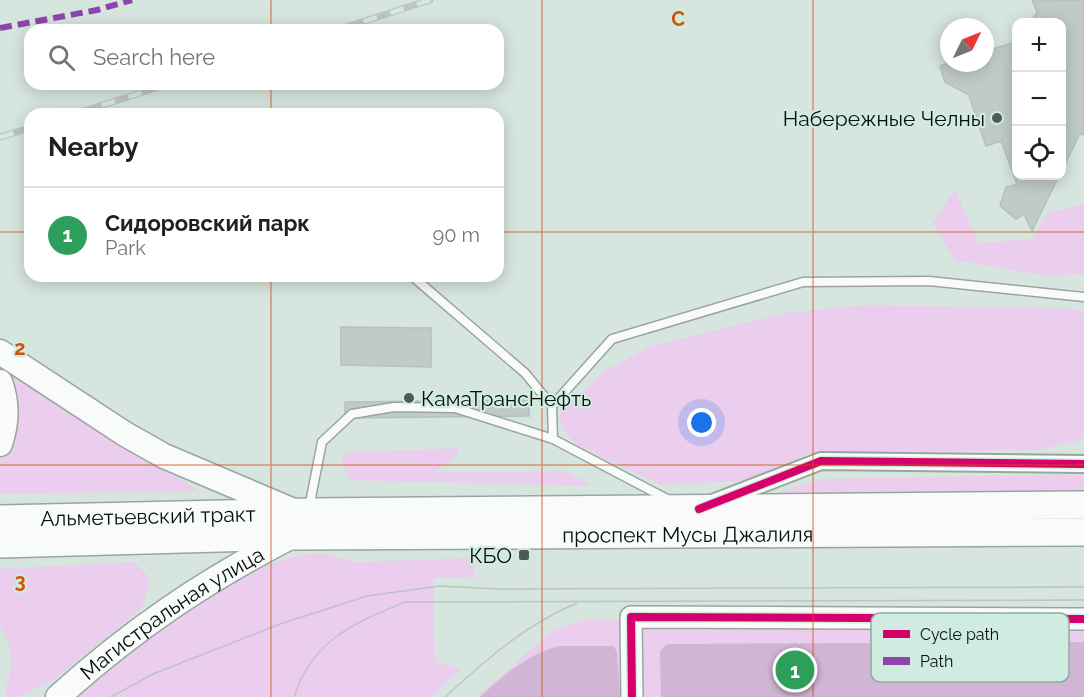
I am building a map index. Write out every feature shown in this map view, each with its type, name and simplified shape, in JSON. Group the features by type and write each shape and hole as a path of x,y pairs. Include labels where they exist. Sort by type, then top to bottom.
{"main road":[{"path":"0,352 124,434 164,456 299,520"},
{"path":"0,382 6,401 6,416 0,444"},
{"name":"проспект Мусы Джалиля","path":"299,520 692,509 1084,505"},
{"name":"Альметьевский тракт","path":"0,519 299,520"},
{"name":"проспект Мусы Джалиля","path":"299,520 1084,532"},
{"name":"Альметьевский тракт","path":"0,544 299,520"},
{"name":"Магистральная улица","path":"58,697 156,615 244,561 299,520"}],"street":[{"path":"692,509 821,461 1076,464 1084,456"},
{"path":"632,697 631,617 871,619"},
{"path":"1069,620 1084,620"}],"lane":[{"path":"552,406 612,339 802,282 929,281 1084,297"},
{"path":"419,282 525,373 552,406 553,439"},
{"path":"299,520 322,442 352,414 394,407 455,408 553,439 692,509"}],"shaded area":[{"path":"955,189 978,243 1033,239 1047,213 1084,204 1084,274 1049,276 955,260 933,223"},
{"path":"866,305 1084,311 1084,439 1039,450 811,453 742,481 661,485 581,447 563,429 560,414 605,371 651,346 787,313"},
{"path":"0,362 199,491 0,494 0,460 11,435 8,376"},
{"path":"460,448 456,456 435,472 566,471 592,486 350,480 342,463 343,453"},
{"path":"1084,474 1084,492 773,495 820,479"},
{"path":"322,553 355,562 475,558 475,577 433,578 435,662 461,669 431,697 72,697 157,629 222,587 255,570 289,558"},
{"path":"134,562 147,575 150,584 141,609 55,679 19,697 4,697 11,669 11,657 9,645 0,626 0,569"},
{"path":"585,620 871,622 871,682 1069,682 1069,623 1084,623 1084,697 477,697 553,630"},
{"path":"1069,642 1084,642 1084,697 661,697 660,651 667,644 871,643 871,682 1069,682"},
{"path":"559,646 614,646 617,653 620,697 480,697 526,660"}],"building":[{"path":"1032,0 1084,0 1084,134 1079,135 1066,163 1066,18 1033,18 1037,12"},
{"name":"Набережные Челны","path":"1012,43 1012,171 1001,141 986,146 969,95 945,82 942,72 994,72 994,48"},
{"name":"Набережные Челны","path":"1016,180 1057,180 1032,231 1024,214 1016,219 1000,206 1006,187 1017,184"},
{"path":"341,327 431,328 431,367 341,365"},
{"path":"529,400 529,416 345,418 345,402"}],"tram line":[{"path":"111,697 153,674 280,624 367,596 440,586 497,589 1084,587"},
{"path":"294,697 302,677 324,647 352,626 405,602 1084,600"},
{"path":"445,697 524,632 577,603"}],"railway":[{"path":"356,24 430,0"},
{"path":"94,108 149,90"},
{"path":"0,137 24,130"}],"marked path":[{"path":"0,28 97,10 132,0"}],"cycle path":[{"path":"699,509 821,461 1084,464"},
{"path":"632,697 631,617 871,618"},
{"path":"1069,619 1084,619"}],"place":[{"name":"Набережные Челны","path":"997,118"},
{"name":"КамаТрансНефть","path":"409,398"},
{"name":"КБО","path":"524,555"},
{"name":"Сидоровский парк","path":"795,670"}]}
